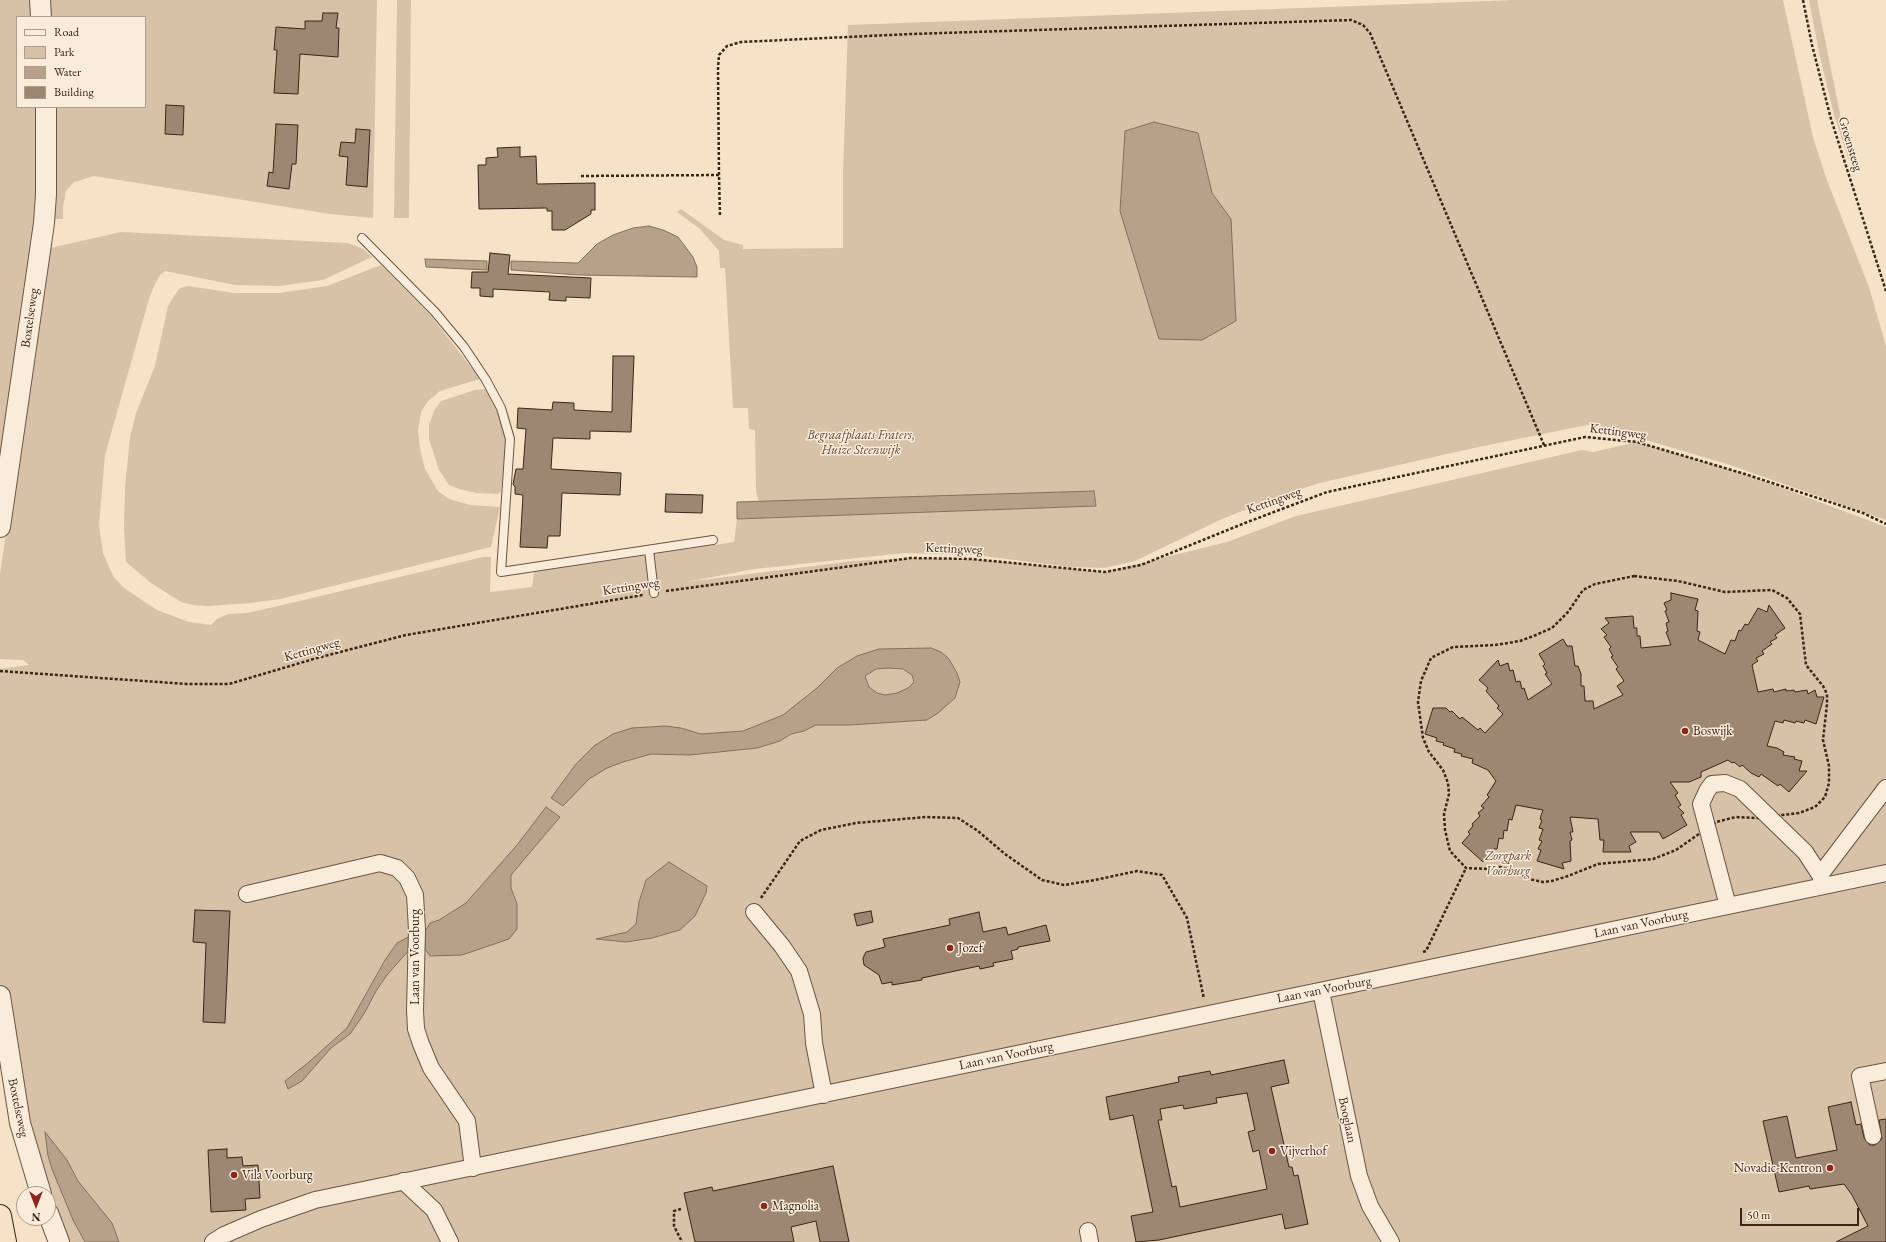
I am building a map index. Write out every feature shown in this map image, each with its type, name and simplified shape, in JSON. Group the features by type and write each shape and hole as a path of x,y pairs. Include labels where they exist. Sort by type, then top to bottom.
{"highway":[{"path":"0,1216 5,1242"}],"street":[{"path":"40,0 41,16"},
{"name":"Boxtelseweg","path":"0,527 44,223 46,194 46,108"},
{"path":"1728,906 1702,804 1707,791 1712,784 1725,783 1740,789 1805,852 1822,880 1886,788"},
{"name":"Laan van Voorburg","path":"247,894 380,863 397,868 408,878 415,895 417,930 416,1029 420,1044 431,1068 467,1121 473,1168"},
{"name":"Laan van Voorburg","path":"213,1242 224,1235 261,1219 315,1200 1728,906 1822,880 1886,873"},
{"path":"754,912 782,946 799,971 812,1014 814,1043 824,1095"},
{"name":"Booglaan","path":"1321,991 1359,1176 1370,1206 1387,1240"},
{"name":"Boxtelseweg","path":"0,996 20,1123 39,1186"},
{"path":"1873,1136 1860,1076 1886,1071"},
{"path":"403,1181 434,1210 450,1242"},
{"path":"53,1226 59,1242"}],"lane":[{"path":"362,238 435,312 464,347 486,380 501,408 510,439 501,572 713,540"},
{"path":"649,550 654,593"}],"path":[{"name":"Groensteeg","path":"1803,0 1812,45 1831,119 1886,291"},
{"path":"720,216 718,68 719,55 727,46 741,42 911,34 1351,20 1363,25 1370,33 1544,445"},
{"path":"581,176 720,175"},
{"name":"Kettingweg","path":"0,671 187,684 229,684 317,658 406,635 654,593 911,558 972,559 1105,572 1141,565 1250,521 1328,492 1585,437 1636,442 1745,474 1863,514 1886,524"},
{"path":"1634,576 1678,582 1725,592 1772,590 1787,598 1800,614 1806,665 1823,686 1827,694 1823,740 1828,766 1829,783 1825,797 1816,807 1799,813 1770,817 1736,817 1716,822 1676,850 1658,857 1598,864 1568,876 1543,882 1529,879 1511,870 1500,867 1487,869 1466,868 1450,851 1444,814 1449,794 1448,782 1443,770 1429,752 1423,738 1418,702 1420,681 1431,658 1453,647 1495,645 1520,641 1552,628 1568,612 1583,590 1595,584 1634,576"},
{"path":"754,912 765,891 800,841 821,830 856,823 926,816 958,818 978,831 1005,854 1042,880 1064,885 1137,871 1162,875 1186,918 1208,1013"},
{"path":"1418,953 1426,951 1466,868"},
{"path":"681,1209 674,1211 674,1226 682,1242"}],"green space":[{"path":"0,0 29,0 31,16 16,16 16,108 37,108 38,169 33,243 0,464"},
{"path":"47,0 377,0 373,218 330,214 94,176 74,182 66,191 63,207 63,219 50,219 53,108 146,108 146,16 49,16"},
{"path":"397,0 411,0 409,218 394,218"},
{"name":"Zorgpark Voorburg","path":"1515,0 1783,0 1813,137 1826,178 1869,287 1886,346 1886,520 1727,464 1592,424 1469,449 1320,483 1285,494 1222,519 1135,561 1104,568 1070,567 975,555 904,553 755,569 686,582 853,561 911,558 972,559 1105,572 1227,542 1296,516 1582,450 1593,452 1637,442 1745,474 1886,527 1886,1242 60,1242 55,1226 56,1186 44,1186 0,996 0,669 29,665 23,660 0,659 0,573 50,248 121,232 348,243 363,249 372,257 323,280 279,286 235,285 165,271 160,275 154,286 105,455 99,525 103,553 113,576 124,588 157,610 189,622 211,625 217,619 228,614 247,613 483,557 491,557 490,592 532,587 534,572 734,542 737,519 1096,506 1093,491 759,502 756,491 755,430 749,429 748,408 733,408 725,268 720,268 719,251 700,229 677,212 681,209 724,240 743,245 743,249 843,248 843,174 848,25","holes":["1154,122 1197,133 1212,193 1231,219"]},
{"path":"1809,0 1817,0 1850,163 1834,115 1819,52"},
{"path":"381,265 432,317 480,379 440,391 428,401 421,412 418,430 420,449 425,469 438,491 449,499 470,505 500,507 491,547 280,599 251,603 208,606 193,605 181,602 151,583 126,562 124,528 125,487 130,437 136,413 155,366 168,306 174,296 180,288 188,286 234,293 279,293 327,286"},
{"path":"495,388 505,406 509,422 501,491 498,494 476,493 449,485 439,470 429,439 429,425 434,411 441,401 475,390"}],"water":[{"path":"1154,122 1198,133 1212,193 1231,219 1236,321 1202,340 1159,339 1120,211 1125,131"},
{"path":"649,226 663,230 678,237 693,257 697,267 697,277 579,275 511,270 511,261 578,263 597,244 613,235 633,228"},
{"path":"425,259 487,261 487,270 426,267"},
{"path":"1094,491 1096,506 737,519 737,502"},
{"path":"931,648 941,652 949,659 960,682 955,698 938,713 927,720 850,725 816,725 804,731 791,734 780,741 757,748 690,755 651,754 607,768 589,779 563,806 551,798 576,764 594,746 613,734 632,728 665,726 681,728 701,734 743,731 783,715 817,688 837,668 857,656 879,649","holes":["876,669 903,669 912,675 914,682 908,688 897,693 885,695 877,693 869,687 865,676"]},
{"path":"546,807 560,817 511,875 511,888 517,904 517,929 509,939 462,955 430,956 423,946 410,949 387,975 376,991 364,1014 350,1034 331,1048 302,1081 288,1089 285,1081 347,1028 385,960 397,943 412,935 424,933 430,923 439,920 466,903 517,845"},
{"path":"669,862 707,886 706,893 695,916 680,930 652,938 626,942 596,939 627,932 636,924 639,902 646,880"},
{"path":"45,1132 67,1160 78,1181 112,1223 119,1242 85,1242 73,1220 52,1169 48,1156"}],"building":[{"path":"323,13 338,13 336,28 339,28 338,57 300,54 298,94 274,93 277,50 274,50 276,27 305,29 305,21 322,21"},
{"path":"166,105 184,106 183,135 165,134"},
{"path":"276,124 298,125 296,164 292,164 289,189 267,186 269,172 273,173"},
{"path":"356,129 370,130 367,187 346,185 348,157 339,156 341,142 355,143"},
{"path":"520,147 520,157 536,156 537,184 595,183 595,210 591,210 591,214 565,230 552,230 552,211 547,211 547,208 479,209 478,165 486,165 486,158 498,157 497,148"},
{"path":"490,253 510,255 508,274 591,278 590,298 566,297 566,301 549,300 550,292 493,289 493,297 480,296 480,288 471,288 472,272 488,272"},
{"path":"613,356 634,356 631,432 590,431 590,439 553,438 551,469 621,473 620,495 562,493 560,536 548,536 547,548 520,547 523,495 515,494 515,487 513,484 516,469 523,469 526,429 517,428 518,408 552,410 553,402 574,403 574,410 612,412"},
{"path":"666,494 703,495 702,513 665,512"},
{"name":"Boswijk","path":"1671,593 1698,599 1695,610 1698,611 1697,631 1700,632 1698,640 1725,654 1731,640 1735,641 1739,630 1741,631 1745,624 1748,625 1758,608 1767,612 1769,605 1785,628 1775,635 1777,638 1770,642 1772,644 1762,651 1764,654 1756,658 1758,661 1752,665 1758,692 1773,689 1774,692 1786,689 1786,691 1794,690 1795,692 1807,690 1808,694 1815,690 1817,697 1824,697 1816,724 1805,720 1804,723 1796,721 1795,723 1784,720 1783,723 1775,721 1767,746 1777,748 1784,752 1783,755 1795,757 1794,759 1802,761 1799,771 1807,771 1789,792 1780,784 1778,786 1761,774 1759,777 1751,773 1742,765 1740,767 1734,762 1732,763 1728,760 1701,772 1701,777 1689,782 1670,782 1678,793 1675,795 1681,805 1678,807 1684,813 1681,815 1687,825 1663,839 1659,832 1630,832 1636,842 1629,846 1631,852 1603,852 1604,840 1600,840 1598,819 1570,817 1573,832 1570,832 1572,840 1570,841 1571,861 1562,863 1564,869 1537,861 1541,850 1538,849 1542,841 1539,840 1543,829 1539,828 1543,810 1516,805 1512,820 1509,819 1507,831 1504,830 1503,839 1499,838 1497,849 1494,849 1493,857 1486,856 1483,862 1462,843 1470,834 1468,832 1473,826 1472,824 1480,816 1478,813 1484,808 1481,806 1489,797 1487,795 1496,781 1488,770 1472,763 1473,759 1461,756 1462,754 1454,752 1455,749 1443,745 1444,743 1436,741 1437,738 1425,734 1433,708 1446,708 1450,712 1452,711 1460,719 1462,717 1478,730 1480,728 1485,733 1503,714 1497,708 1499,706 1486,691 1488,688 1479,680 1498,660 1500,666 1508,663 1510,671 1513,670 1516,682 1520,681 1522,689 1524,688 1528,700 1552,684 1545,674 1547,673 1543,666 1545,664 1539,654 1563,639 1567,646 1572,646 1575,666 1578,666 1581,674 1581,686 1584,686 1585,701 1593,701 1594,709 1623,695 1617,686 1624,681 1616,669 1618,667 1611,657 1613,656 1609,649 1611,647 1604,637 1607,635 1601,629 1609,623 1605,618 1633,616 1634,628 1637,628 1637,636 1640,636 1641,648 1671,645 1666,632 1668,631 1666,623 1669,622 1664,603 1671,600"},
{"path":"195,910 230,911 225,1023 203,1022 206,943 193,942"},
{"path":"871,911 873,922 857,926 854,914"},
{"name":"Jozef","path":"979,912 983,932 1006,927 1008,935 1046,925 1050,941 1018,947 1018,949 1011,951 1013,959 993,963 994,966 980,969 979,966 922,978 922,980 892,985 892,982 882,984 879,975 864,965 863,958 866,952 885,947 883,939 950,925 949,919"},
{"name":"Vijverhof","path":"1284,1060 1289,1083 1271,1087 1289,1167 1292,1167 1294,1176 1298,1175 1308,1224 1285,1229 1282,1214 1159,1240 1136,1242 1131,1216 1153,1212 1133,1115 1110,1120 1106,1097 1179,1082 1178,1077 1210,1071 1211,1075","holes":["1247,1093 1255,1130 1248,1132 1253,1152 1259,1150 1267,1189 1180,1207 1176,1186 1172,1187 1158,1120 1162,1120 1160,1109 1183,1105 1184,1109 1217,1103 1216,1098"]},
{"name":"Novadic-Kentron","path":"1851,1102 1856,1125 1861,1124 1864,1138 1870,1145 1875,1145 1882,1139 1879,1120 1886,1119 1886,1242 1836,1242 1868,1226 1852,1195 1844,1184 1810,1189 1809,1186 1779,1192 1763,1121 1787,1116 1796,1158 1837,1150 1828,1107"},
{"name":"Vila Voorburg","path":"227,1149 227,1158 242,1157 243,1166 258,1165 260,1198 245,1199 246,1210 211,1212 208,1150"},
{"name":"Magnolia","path":"833,1166 849,1242 820,1242 816,1221 791,1227 794,1242 695,1242 684,1193 712,1187 713,1191"}],"place":[{"name":"Boswijk","path":"1685,731"},
{"name":"Jozef","path":"950,948"},
{"name":"Vijverhof","path":"1272,1151"},
{"name":"Novadic-Kentron","path":"1830,1168"},
{"name":"Vila Voorburg","path":"234,1175"},
{"name":"Magnolia","path":"764,1206"}],"park label":[{"name":"Begraafplaats Fraters, Huize Steenwijk","path":"861,442"}]}
